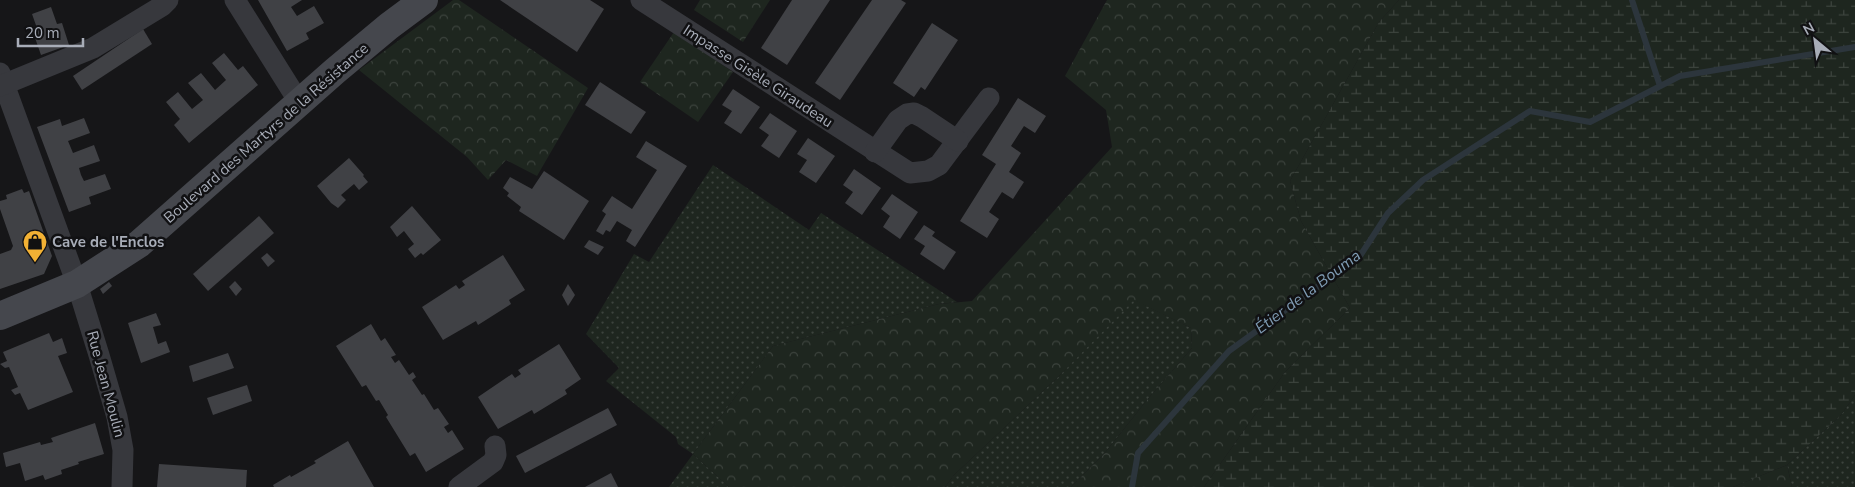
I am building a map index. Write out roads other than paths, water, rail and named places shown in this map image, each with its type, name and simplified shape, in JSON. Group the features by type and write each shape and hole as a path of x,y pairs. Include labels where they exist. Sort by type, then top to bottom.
{"street":[{"path":"1,81 93,48 162,6 168,0"},
{"path":"235,0 299,102"},
{"name":"Boulevard des Martyrs de la Résistance","path":"0,316 76,284 139,244 299,102 389,26 424,0"},
{"name":"Impasse Gisèle Giraudeau","path":"641,0 910,173 919,174 939,165 989,98"},
{"name":"Rue Jean Moulin","path":"1,81 76,284 117,418 124,450 122,487"},
{"path":"875,152 898,120 906,114 914,113 922,117 958,141"},
{"path":"459,487 493,462 496,455 495,446"}],"waterway":[{"path":"1632,0 1660,86"},
{"name":"Étier de la Bouma","path":"1132,487 1138,453 1229,351 1360,256 1388,213 1423,180 1530,111 1590,122 1680,76 1855,47"}],"place":[{"name":"Cave de l'Enclos","path":"35,263"}]}
